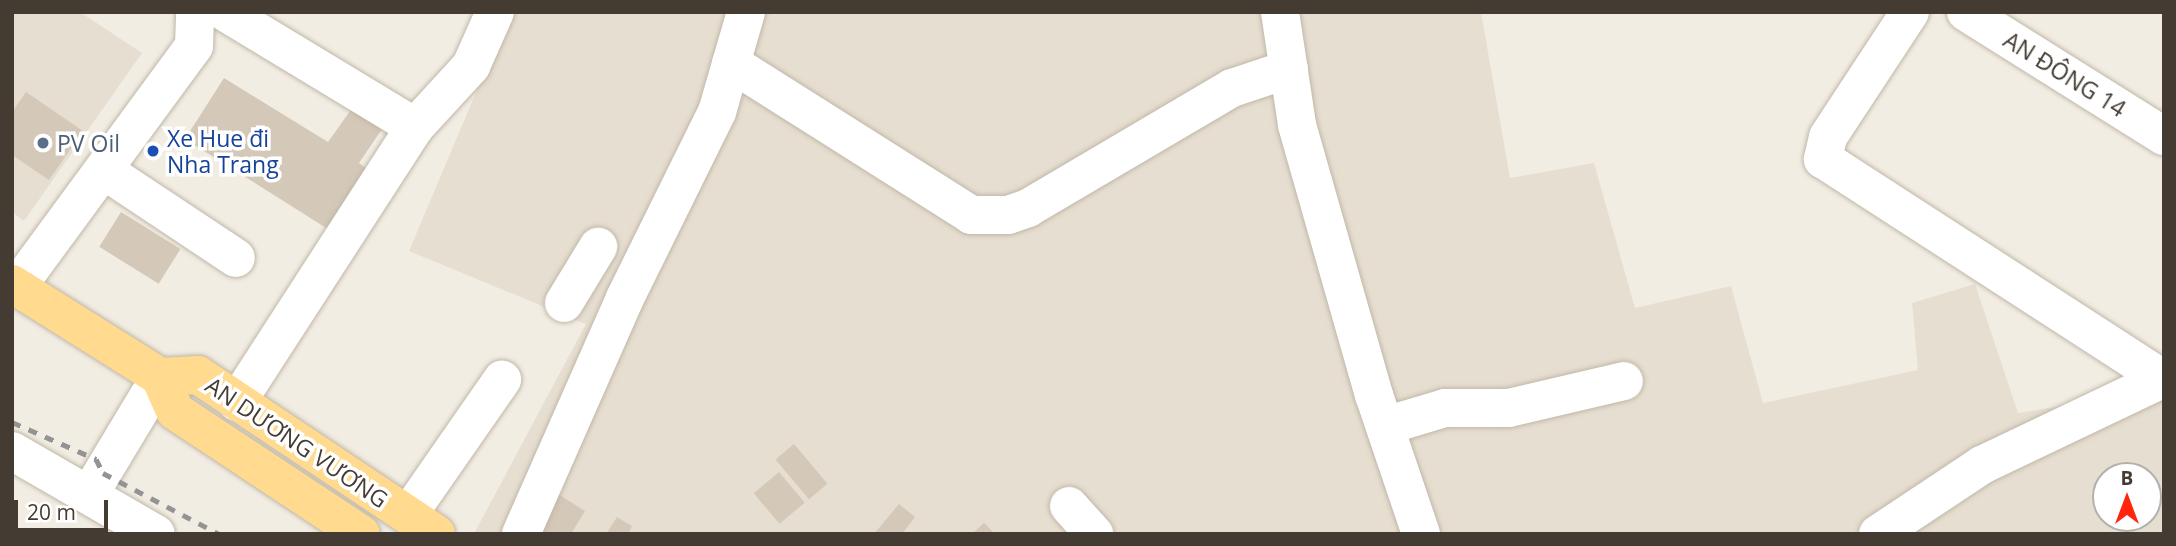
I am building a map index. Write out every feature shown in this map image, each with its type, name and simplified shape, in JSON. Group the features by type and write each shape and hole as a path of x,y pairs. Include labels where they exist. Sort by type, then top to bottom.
{"main road":[{"path":"15,285 160,377"},
{"name":"AN DƯƠNG VƯƠNG","path":"361,534 175,411 160,377 198,375 422,524"}],"street":[{"path":"15,285 105,171 194,46 195,12"},
{"path":"225,12 415,127"},
{"path":"237,402 415,127 471,66 495,12"},
{"path":"521,534 625,298 717,112 746,12"},
{"path":"1280,12 1297,125 1385,426 1422,534"},
{"path":"1910,12 1828,137 1823,159 2163,380"},
{"name":"AN ĐÔNG 14","path":"1966,12 2164,136"},
{"path":"731,64 971,215 1008,215 1028,208 1232,88 1289,69"},
{"path":"105,171 236,258"},
{"path":"598,247 571,291 625,298"},
{"path":"89,495 160,377"},
{"path":"422,524 502,380"},
{"path":"1878,534 1982,466 2163,380"},
{"path":"1385,426 1446,408 1509,408 1624,381"},
{"path":"12,451 156,534"}],"shaded area":[{"path":"12,12 80,12 142,53 24,221 12,212"},
{"path":"510,12 1481,12 1510,178 1594,163 1635,308 1731,286 1763,403 1918,370 1912,303 1975,284 2018,413 2164,390 2164,534 474,534 586,324 409,251"}],"building":[{"path":"224,78 328,142 365,90 395,110 359,163 370,171 331,231 185,139"},
{"name":"PV Oil","path":"26,92 83,131 49,180 12,155 12,112"},
{"path":"121,212 180,249 159,284 99,247"},
{"path":"794,444 827,484 809,499 776,459"},
{"path":"779,472 805,503 779,524 754,493"},
{"path":"558,494 585,511 571,534 533,534"},
{"path":"899,504 915,517 902,534 874,534"},
{"path":"617,517 632,526 628,534 606,534"},
{"path":"984,523 995,534 972,534"}],"railway":[{"path":"12,422 96,459 103,473 219,534"}],"place":[{"name":"PV Oil","path":"43,143"},
{"name":"Xe Hue đi Nha Trang","path":"153,151"}]}
